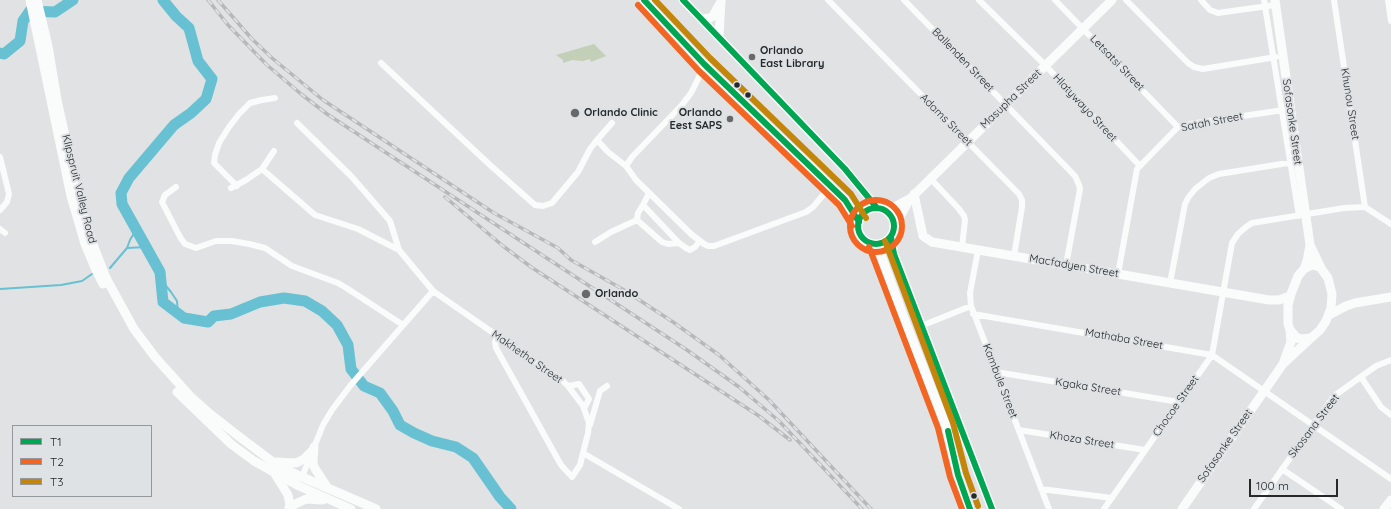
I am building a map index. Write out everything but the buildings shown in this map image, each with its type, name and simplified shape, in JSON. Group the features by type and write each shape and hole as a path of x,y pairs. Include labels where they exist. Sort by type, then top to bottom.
{"main road":[{"name":"Klipspruit Valley Road","path":"30,0 44,48 80,201 92,242 106,278 134,329 155,357 190,396 220,422 301,482 330,500 351,509"},
{"name":"Klipspruit Valley Road","path":"37,0 50,98 71,196 85,244 96,270 133,337 160,373 186,401 231,444 254,461 274,474 301,482 327,487 376,509"},
{"path":"644,0 704,64 844,200 859,222"},
{"path":"683,0 845,169 881,209 889,214 893,221 892,241 894,254 992,509"},
{"path":"702,19 713,16 718,9 720,0"},
{"path":"719,38 720,0"},
{"name":"Masupha Street","path":"893,221 930,178 1112,0"},
{"name":"Sofasonke Street","path":"1182,509 1283,364 1320,330 1329,315 1331,308 1332,294 1328,278 1322,270 1310,245 1302,215 1278,57 1275,3"},
{"path":"892,241 897,222 911,199"},
{"name":"Masupha Street","path":"881,209 893,208 911,199"},
{"name":"Macfadyen Street","path":"911,199 923,236 932,242 1269,300 1279,300 1290,296"},
{"path":"881,209 871,209 864,213 859,222 859,231 862,237 874,244 890,283 946,426 958,475 970,509"},
{"path":"874,244 892,241"},
{"name":"Sofasonke Street","path":"1283,364 1290,347 1291,335 1288,316 1290,296 1295,282 1304,269 1309,255 1310,245"},
{"path":"1304,269 1312,265 1322,270"},
{"path":"1332,294 1342,302 1355,303"},
{"path":"1329,315 1355,303 1391,297"},
{"name":"Macfadyen Street","path":"1269,300 1282,306 1288,316"},
{"path":"1290,330 1297,338 1311,338"},
{"path":"273,462 296,463 304,459 314,448"},
{"path":"314,448 314,467 327,487"},
{"path":"274,474 286,491 289,507"},
{"path":"289,507 301,482"},
{"path":"289,507 306,499 330,500"},
{"path":"1384,509 1391,500"}],"street":[{"name":"Adams Street","path":"828,0 1019,194 1022,200 1022,207 1014,256"},
{"name":"Ballenden Street","path":"904,0 1067,166 1075,176 1079,185 1066,265"},
{"name":"Hlatywayo Street","path":"979,0 1045,65 1140,166"},
{"name":"Letsatsi Street","path":"1055,0 1178,127"},
{"path":"1126,0 1188,63 1194,67 1203,69 1278,57 1265,3"},
{"path":"1201,0 1210,10 1218,13 1265,3 1275,3"},
{"name":"Khunou Street","path":"1334,0 1365,207"},
{"path":"1388,0 1391,21"},
{"path":"381,63 535,205 543,206 552,203 578,172 590,149 612,123"},
{"path":"626,166 632,157 682,106 691,93 704,64"},
{"path":"700,75 712,71"},
{"path":"274,151 262,169 234,187 214,163 219,143 236,118 250,103 275,98"},
{"name":"Satah Street","path":"1118,274 1136,173 1140,166 1178,127 1286,109"},
{"path":"297,123 365,190 390,221 399,250"},
{"path":"597,140 608,152 626,166 636,180 699,242 708,246 714,246 798,216 813,207 830,187"},
{"path":"0,157 9,194 7,202 0,210"},
{"path":"1170,283 1186,204 1188,198 1195,189 1209,178 1219,174 1294,162"},
{"path":"262,169 315,215 358,229 399,250"},
{"path":"930,178 960,209 964,216 965,220 962,247"},
{"path":"176,187 165,195 162,202 185,244 196,248 216,241 232,241 265,248 292,266 338,283 403,325"},
{"path":"637,220 638,213 649,193"},
{"path":"643,205 679,243 686,248 690,250 693,249 699,242"},
{"path":"1223,292 1232,243 1238,234 1252,223 1344,208 1365,207 1391,224"},
{"path":"637,220 662,242 668,244 679,243"},
{"path":"595,242 611,232 637,220"},
{"name":"Makhetha Street","path":"399,250 433,291 560,378 568,386 584,409 589,423 580,465 572,477 561,465 496,348 495,342 498,336"},
{"name":"Kambule Street","path":"978,250 970,293 970,306 1049,509"},
{"path":"301,482 323,425 350,386 433,291"},
{"name":"Chocoe Street","path":"1104,509 1212,355 1223,292"},
{"path":"921,326 970,306"},
{"name":"Mathaba Street","path":"973,314 1212,355 1391,479"},
{"name":"Skosana Street","path":"1254,509 1334,396 1376,366 1391,360"},
{"name":"Kgaka Street","path":"996,372 1180,402"},
{"path":"1361,377 1381,407 1391,416"},
{"path":"568,386 579,384 589,399 584,409"},
{"path":"588,432 600,391 607,386"},
{"name":"Khoza Street","path":"1019,430 1145,450"},
{"path":"583,453 679,509"},
{"path":"1282,469 1341,509"},
{"path":"1042,489 1112,498"}],"green space":[{"path":"594,44 606,56 591,62 590,59 583,61 572,60 563,63 563,60 556,55"}],"waterway":[{"path":"0,53 4,54 20,41 23,21 30,11 55,12 73,0"},
{"path":"163,0 176,16 189,28 198,61 212,79 206,99 191,113 174,125 129,178 121,193 122,204 160,272 163,302 184,318 208,322 214,316 231,314 260,302 284,298 305,301 322,311 337,325 348,345 351,369 364,386 380,393 393,411 400,425 432,441 456,447 473,458 500,497 511,509"},
{"path":"110,268 127,248 136,230"},
{"path":"127,248 146,247"},
{"path":"0,289 61,285 82,281 92,274"},
{"path":"161,280 177,301 178,313"}],"railway":[{"path":"208,0 228,25 267,65 327,114 687,350 739,387 779,421 862,509"},
{"path":"218,0 252,39 272,58 323,100 494,213 558,248 571,260 624,290 673,322 719,355 769,400 871,509"},
{"path":"445,197 503,246 531,267 759,416 790,440"}],"transit line":[{"name":"T1","path":"644,0 704,64 845,200 859,222"},
{"name":"T3","path":"655,0 710,58 851,194 866,218"},
{"name":"T1","path":"683,0 845,169 877,208"},
{"name":"T2","path":"638,5 698,70 839,205 852,226"},
{"name":"T2","path":"876,200 886,202 894,208 900,216 902,226 900,236 894,244 886,250 876,252 866,250 858,244 852,236 850,226 852,216 858,208 866,202 876,200"},
{"name":"T1","path":"876,208 886,211 891,216 894,226 891,236 886,241 876,244 866,241 861,236 858,226 861,216 866,211 876,208"},
{"name":"T1","path":"891,237 894,254 992,509"},
{"name":"T3","path":"885,241 953,423 966,473 978,506"},
{"name":"T2","path":"869,247 938,428 950,477 962,509"},
{"name":"T1","path":"948,431 958,475 970,509"}],"place":[{"name":"Orlando East Library","path":"752,57"},
{"name":"Orlando Clinic","path":"575,113"},
{"name":"Orlando Eest SAPS","path":"730,119"},
{"name":"Orlando","path":"586,294"}]}
